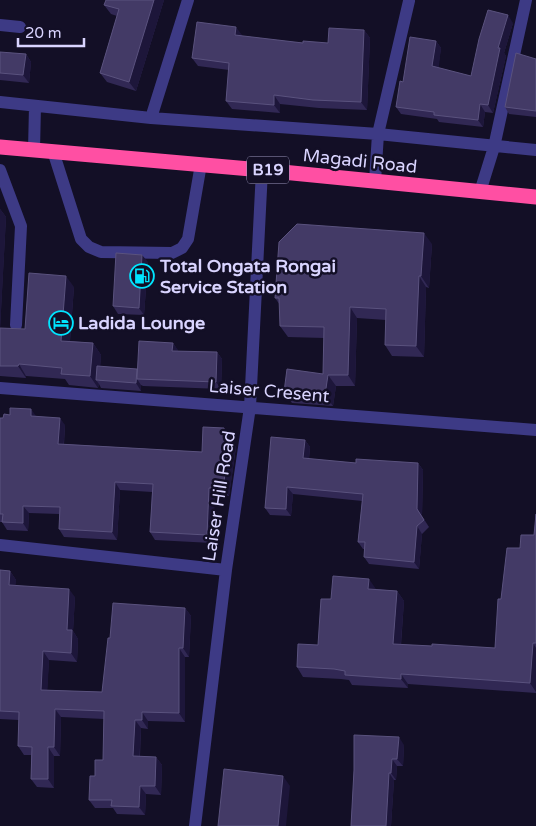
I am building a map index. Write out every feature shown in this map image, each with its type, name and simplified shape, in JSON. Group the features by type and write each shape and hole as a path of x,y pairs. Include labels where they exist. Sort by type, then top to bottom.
{"highway":[{"name":"Magadi Road","path":"0,147 201,164 536,197"}],"street":[{"path":"151,118 188,0"},
{"path":"480,192 494,147 526,0"},
{"path":"376,181 378,134 409,1"},
{"path":"0,25 20,27"},
{"path":"0,102 151,118 378,134 536,150"},
{"path":"34,150 35,106"},
{"path":"53,151 81,240 89,247 101,252 172,253 182,248 188,239 201,164"},
{"path":"0,170 21,226 16,325"},
{"name":"Laiser Hill Road","path":"195,826 226,570 250,407 262,170"},
{"name":"Laiser Cresent","path":"0,388 536,430"},
{"path":"0,545 226,570"}],"building":[{"path":"106,0 154,0 129,82 100,73 119,9 104,5"},
{"path":"488,10 508,15 498,48 500,48 488,105 480,104 478,120 434,115 434,112 396,107 400,81 403,82 410,37 436,41 432,66 471,76"},
{"path":"197,22 236,27 235,35 303,43 303,41 328,43 329,28 364,30 361,102 313,100 274,95 274,105 226,101 229,63 192,58"},
{"path":"0,52 26,54 23,75 0,73"},
{"path":"516,53 536,59 536,111 505,107"},
{"path":"297,224 424,233 421,276 419,276 416,346 385,345 386,309 350,307 348,375 328,375 325,395 284,392 287,369 323,374 324,327 280,326 279,298 275,298 279,242"},
{"path":"116,253 142,255 139,308 113,306"},
{"path":"29,273 66,276 61,341 93,343 90,376 61,374 62,368 19,364 18,366 0,366 0,328 25,329"},
{"path":"139,341 173,343 172,351 217,352 216,382 137,379"},
{"path":"97,366 137,369 136,383 96,380"},
{"path":"10,408 31,409 31,416 60,418 58,444 202,452 203,427 224,428 223,439 230,440 223,488 209,488 207,535 150,532 153,484 115,482 112,532 59,529 60,507 23,506 23,523 2,522 3,514 0,514 0,418 3,418 4,414 10,415"},
{"path":"271,437 305,440 303,458 356,463 356,459 418,463 417,509 424,520 417,526 414,562 364,557 365,542 358,542 363,494 287,487 286,509 265,508"},
{"path":"536,514 536,643 533,643 530,683 401,674 401,679 345,675 345,671 334,669 297,667 298,644 318,645 321,599 331,599 333,576 369,579 368,589 397,591 393,644 432,646 432,644 495,648 498,599 501,599 507,548 520,548 521,535 534,535"},
{"path":"0,570 10,571 9,585 69,589 67,630 72,630 71,653 43,651 41,690 102,692 113,603 185,608 183,648 179,648 179,713 142,712 142,720 135,720 133,756 156,757 155,786 140,786 139,807 111,806 112,800 89,800 90,776 95,776 95,760 103,760 104,711 55,709 54,747 48,747 48,779 31,779 32,747 18,746 19,712 0,711"},
{"path":"354,735 399,737 397,759 392,759 391,773 389,773 386,826 351,826"},
{"path":"224,769 283,776 278,826 218,826"}],"place":[{"name":"Total Ongata Rongai Service Station","path":"142,276"},
{"name":"Ladida Lounge","path":"61,323"}]}
